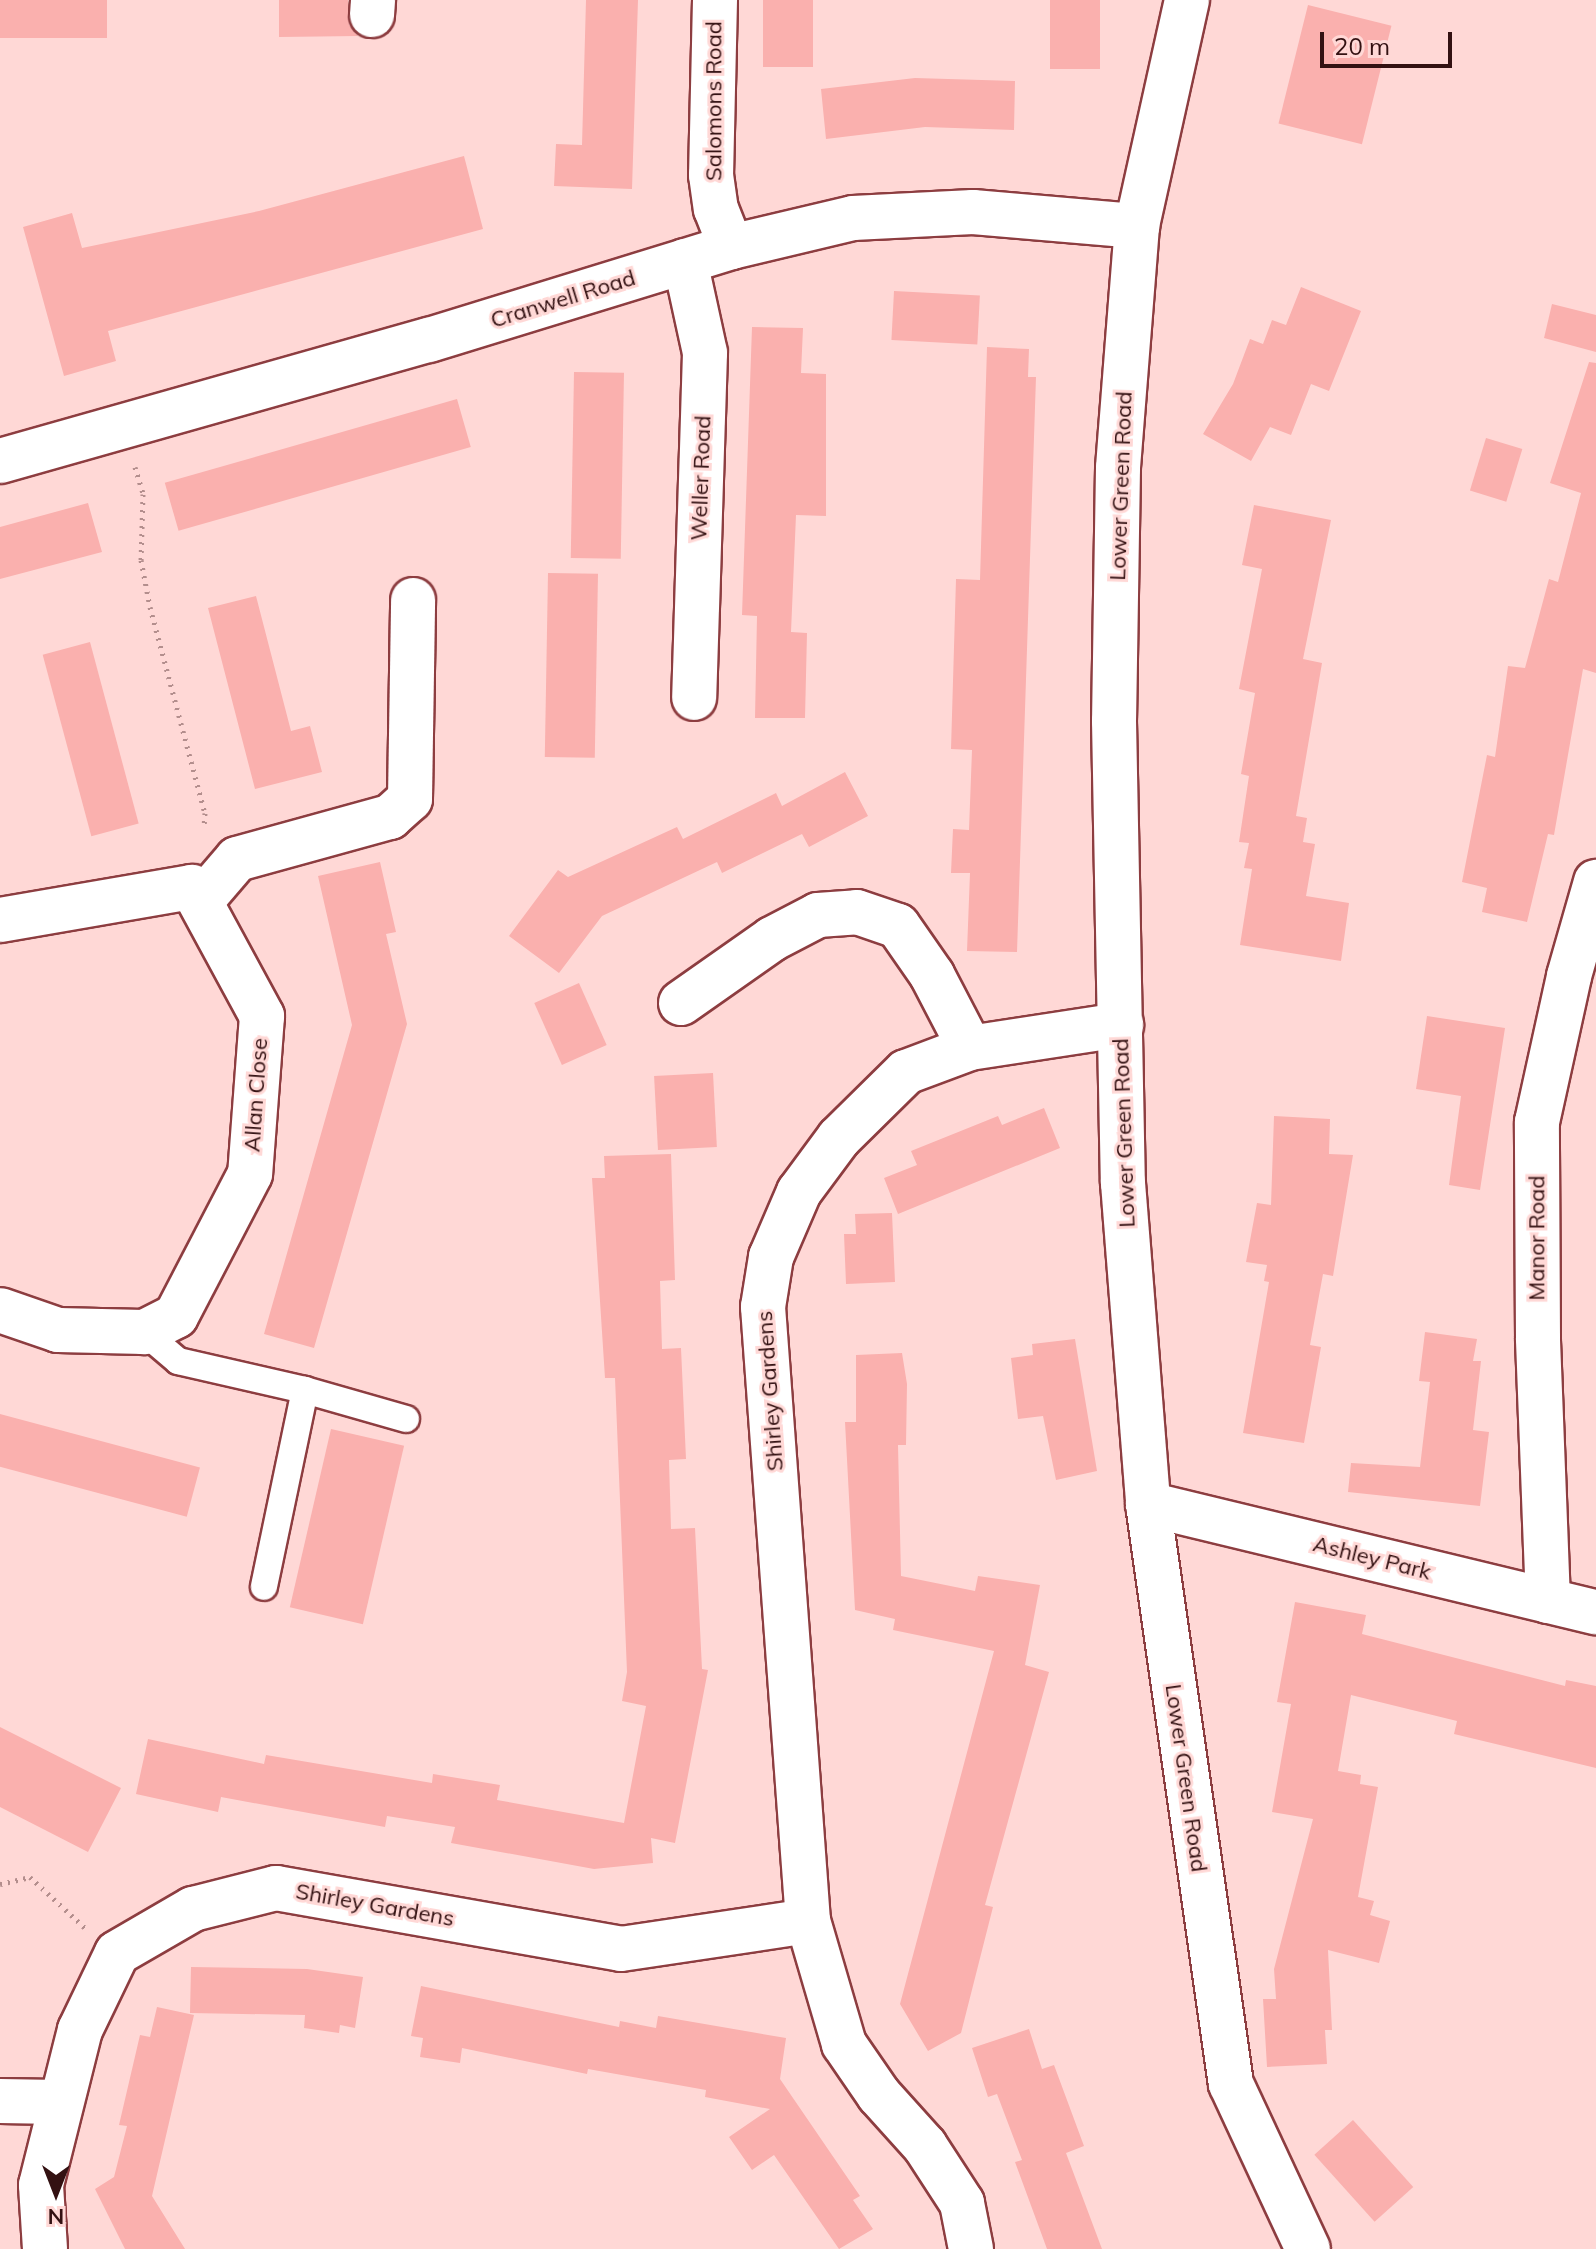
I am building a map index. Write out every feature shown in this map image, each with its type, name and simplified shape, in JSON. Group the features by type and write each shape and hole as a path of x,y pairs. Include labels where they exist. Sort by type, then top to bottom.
{"street":[{"name":"Salomons Road","path":"715,0 711,175 716,209 731,247"},
{"name":"Lower Green Road","path":"1187,0 1137,226 1118,468 1114,721 1123,1183 1148,1504 1231,2084 1308,2249"},
{"name":"Cranwell Road","path":"0,461 731,247 853,218 973,212 1137,226"},
{"name":"Weller Road","path":"685,261 705,353 694,698"},
{"path":"0,920 192,887 201,901 237,859 390,817 410,799 413,600"},
{"name":"Manor Road","path":"1548,1601 1538,1338 1537,1122 1569,976 1596,882"},
{"name":"Allan Close","path":"144,1332 176,1316 250,1174 262,1016 201,901"},
{"path":"681,1003 772,939 818,915 857,912 898,926 932,975 970,1048"},
{"name":"Shirley Gardens","path":"971,2249 962,2203 925,2146 879,2095 844,2044 808,1921 763,1307 771,1257 799,1192 839,1138 906,1072 970,1048 1121,1025"},
{"path":"0,1310 58,1330 144,1332"},
{"name":"Ashley Park","path":"1148,1504 1596,1612"},
{"name":"Shirley Gardens","path":"117,1953 193,1909 276,1888 621,1949 808,1921"},
{"path":"45,2249 41,2185 59,2102 80,2030 117,1953"},
{"path":"0,2101 59,2102"}],"lane":[{"path":"144,1332 178,1361 305,1390 406,1419"},
{"path":"264,1587 305,1390"}],"path":[{"path":"122,427 143,494 141,560 150,607 205,813 201,901"},
{"path":"0,1884 30,1877 117,1953"}],"building":[{"path":"0,0 107,0 107,38 0,38"},
{"path":"279,0 348,0 349,25 358,36 279,37"},
{"path":"586,0 638,0 632,189 554,186 556,144 582,145"},
{"path":"763,0 813,0 813,67 763,67"},
{"path":"1050,0 1100,0 1100,69 1050,69"},
{"path":"1308,5 1391,26 1362,144 1278,123"},
{"path":"915,78 1015,81 1014,130 925,127 826,139 821,89"},
{"path":"464,156 483,229 108,331 116,361 64,376 23,227 72,213 82,248 259,211"},
{"path":"1301,287 1361,311 1329,391 1311,384 1291,435 1270,427 1251,461 1203,434 1233,384 1250,339 1263,344 1272,320 1286,325"},
{"path":"894,291 980,296 977,344 891,340"},
{"path":"1552,304 1596,315 1596,352 1544,338"},
{"path":"752,327 803,328 801,373 826,374 826,516 796,515 791,632 807,633 805,718 755,718 757,616 742,615"},
{"path":"987,347 1029,349 1028,377 1036,377 1017,952 967,951 970,873 951,873 953,829 969,830 972,750 951,749 956,579 980,580"},
{"path":"1589,362 1596,363 1596,673 1583,669 1554,835 1548,834 1527,922 1482,912 1487,888 1462,882 1487,755 1495,757 1508,666 1525,668 1549,579 1558,582 1581,493 1550,483"},
{"path":"574,372 624,373 621,559 571,558"},
{"path":"457,399 471,447 179,531 165,483"},
{"path":"1486,438 1522,449 1506,502 1470,491"},
{"path":"88,503 102,552 0,579 0,527"},
{"path":"1254,505 1331,520 1303,659 1322,663 1296,816 1307,818 1303,842 1315,844 1306,896 1349,903 1341,961 1240,945 1252,869 1244,868 1249,843 1239,842 1249,776 1241,774 1255,693 1239,689 1262,569 1242,565"},
{"path":"548,573 598,574 595,758 545,757"},
{"path":"256,596 291,731 310,726 322,772 255,789 208,608"},
{"path":"90,642 139,824 91,836 43,655"},
{"path":"845,772 868,816 809,847 802,834 722,873 717,862 602,916 559,973 509,936 558,870 568,877 677,827 683,839 776,793 782,806"},
{"path":"380,862 396,932 386,934 407,1024 314,1348 264,1334 352,1025 318,876"},
{"path":"579,983 607,1045 562,1065 534,1003"},
{"path":"1427,1016 1505,1028 1480,1190 1449,1185 1461,1096 1416,1089"},
{"path":"713,1073 717,1147 658,1150 654,1076"},
{"path":"1044,1108 1060,1148 898,1214 884,1178 917,1165 911,1151 998,1116 1002,1125"},
{"path":"1274,1116 1330,1119 1329,1154 1353,1155 1333,1276 1323,1274 1310,1345 1321,1347 1304,1443 1243,1433 1269,1282 1264,1281 1267,1265 1246,1262 1257,1203 1271,1205"},
{"path":"671,1154 675,1280 660,1281 662,1349 681,1348 686,1459 669,1460 671,1529 695,1528 702,1669 708,1670 675,1843 651,1838 653,1863 594,1869 451,1843 455,1827 387,1816 385,1827 221,1797 218,1812 136,1794 148,1739 264,1764 266,1755 432,1783 433,1774 500,1785 497,1800 624,1823 646,1706 622,1701 627,1672 615,1378 605,1378 592,1178 605,1178 604,1156"},
{"path":"892,1213 895,1282 846,1284 844,1234 856,1234 855,1214"},
{"path":"1425,1332 1477,1339 1473,1361 1481,1361 1473,1430 1489,1432 1480,1506 1348,1492 1351,1463 1420,1467 1430,1382 1419,1381"},
{"path":"1075,1339 1097,1471 1056,1480 1043,1416 1018,1419 1011,1358 1033,1355 1032,1344"},
{"path":"902,1353 907,1384 906,1445 898,1445 901,1576 975,1591 978,1576 1040,1585 1025,1665 1049,1672 985,1905 993,1907 961,2033 928,2051 900,2004 994,1651 893,1630 895,1619 855,1610 845,1422 856,1422 856,1355"},
{"path":"0,1414 200,1468 187,1517 0,1467"},
{"path":"331,1429 404,1446 363,1624 290,1607"},
{"path":"1295,1602 1366,1615 1362,1634 1565,1686 1566,1680 1596,1686 1596,1768 1454,1734 1457,1721 1351,1695 1338,1771 1361,1775 1360,1784 1378,1787 1358,1897 1374,1901 1370,1915 1390,1921 1379,1963 1328,1950 1332,2030 1325,2030 1327,2064 1267,2067 1263,1999 1276,1999 1274,1969 1313,1819 1272,1812 1291,1704 1277,1702"},
{"path":"0,1727 121,1788 88,1852 0,1807"},
{"path":"191,1967 307,1969 363,1977 355,2028 340,2025 339,2033 304,2028 305,2015 190,2013"},
{"path":"421,1986 619,2027 620,2021 656,2028 658,2016 786,2038 780,2079 860,2196 853,2200 873,2229 839,2249 774,2155 752,2170 729,2137 770,2109 705,2097 706,2090 588,2069 587,2074 462,2048 460,2063 420,2057 423,2038 411,2036"},
{"path":"157,2007 194,2015 152,2196 185,2249 125,2249 95,2189 114,2177 127,2126 119,2125 140,2035 150,2037"},
{"path":"1029,2029 1042,2069 1054,2065 1084,2146 1066,2153 1102,2249 1047,2249 1015,2162 1022,2160 997,2094 988,2097 972,2048"},
{"path":"1353,2120 1413,2187 1375,2222 1314,2155"}]}
